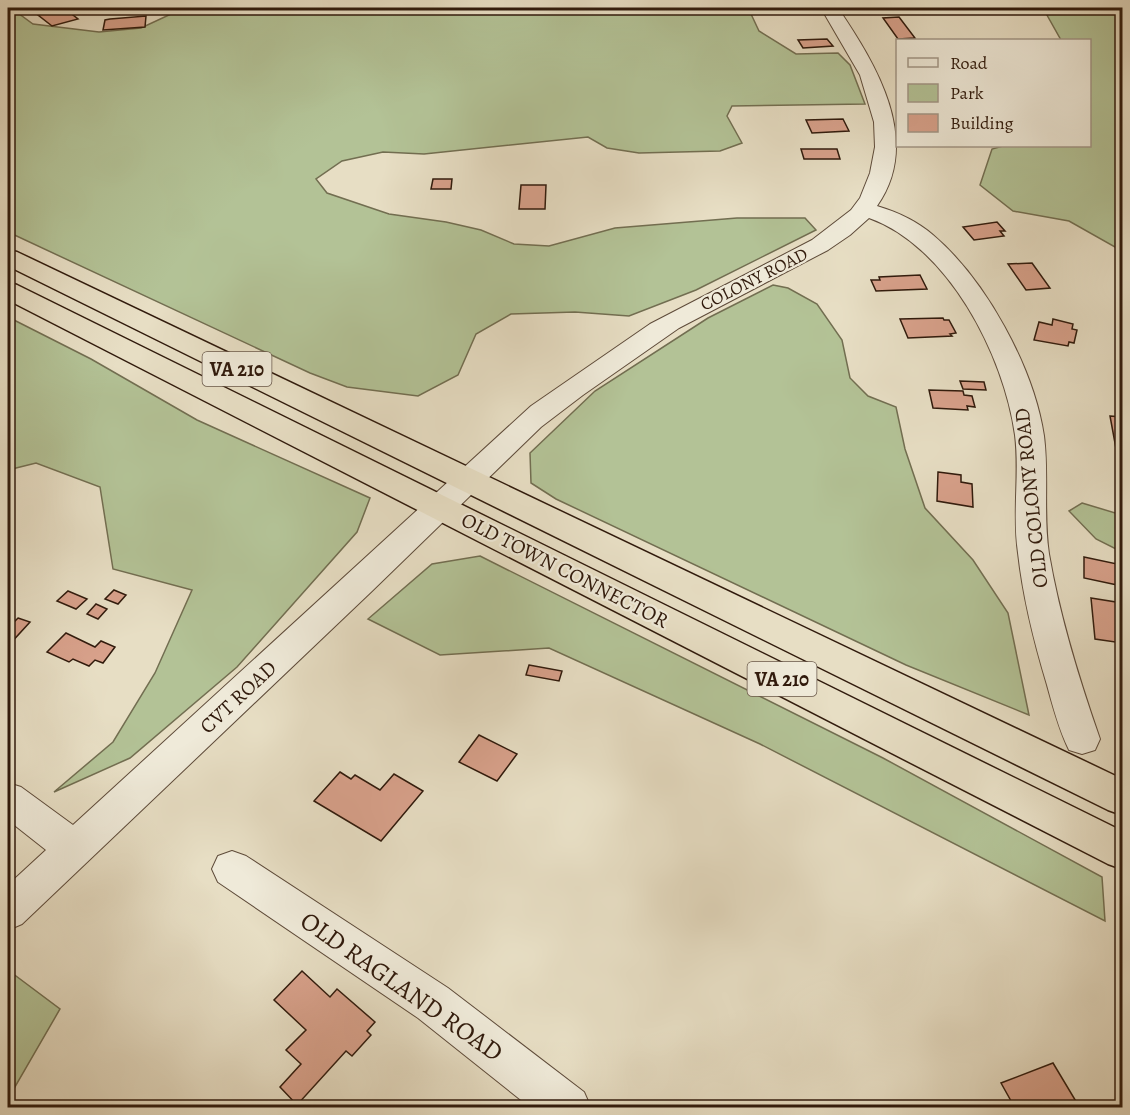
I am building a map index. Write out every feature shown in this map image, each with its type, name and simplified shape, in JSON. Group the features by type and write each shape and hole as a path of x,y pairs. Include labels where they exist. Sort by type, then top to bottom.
{"highway":[{"name":"OLD TOWN CONNECTOR","path":"8,257 1122,798"},
{"name":"OLD TOWN CONNECTOR","path":"8,290 1122,851"}],"street":[{"name":"COLONY ROAD","path":"468,481 534,419 645,338 699,306 812,250 835,236 865,210 872,199 884,162 886,145 884,120 869,70 830,8"},
{"name":"OLD COLONY ROAD","path":"865,210 905,225 942,256 988,323 1014,376 1024,408 1029,436 1032,548 1042,605 1059,669 1082,740"},
{"name":"CVT ROAD","path":"8,911 468,481"},
{"path":"8,799 75,849"},
{"name":"OLD RAGLAND ROAD","path":"232,869 434,1003 568,1107"}],"green space":[{"path":"8,8 33,24 99,32 141,28 171,14 206,8 249,12 265,8 738,8 751,14 759,31 796,54 838,53 850,65 865,104 732,106 727,116 742,143 720,151 639,153 607,148 588,137 424,154 383,152 342,161 316,179 327,193 389,214 446,222 481,230 514,244 549,246 615,228 737,218 805,218 816,230 696,290 629,316 575,312 511,314 476,334 458,375 418,396 347,387 310,373 8,232"},
{"path":"1043,8 1122,8 1122,251 1069,221 1013,211 980,185 992,149 999,147 1091,147 1091,39 1060,39"},
{"path":"773,285 788,288 817,304 842,340 850,378 868,396 896,407 905,449 925,508 973,560 1008,613 1029,715 906,665 556,499 531,483 530,453 595,391 708,318"},
{"path":"8,317 91,359 197,420 370,498 357,532 237,667 130,758 54,792 113,742 155,673 192,590 113,569 100,487 36,463 8,470"},
{"path":"1082,503 1122,515 1122,552 1096,539 1069,511"},
{"path":"480,556 883,758 1102,877 1105,921 760,744 549,648 440,655 368,619 432,564"},
{"path":"8,970 60,1009 8,1099"}],"building":[{"path":"64,8 78,19 52,26 38,15"},
{"path":"146,16 145,27 103,30 105,20"},
{"path":"899,17 915,38 898,39 883,18"},
{"path":"827,39 833,46 803,48 798,40"},
{"path":"843,119 849,131 812,133 806,120"},
{"path":"801,149 837,149 840,159 804,159"},
{"path":"433,179 452,179 451,189 431,189"},
{"path":"521,185 546,185 545,209 519,209"},
{"path":"997,222 1005,231 1000,231 1004,236 974,240 963,227"},
{"path":"1032,263 1050,288 1026,290 1008,264"},
{"path":"920,275 927,289 876,291 871,280 880,280 879,277"},
{"path":"943,318 949,320 956,333 950,334 952,336 908,338 900,319"},
{"path":"1053,319 1073,324 1072,329 1077,330 1074,343 1069,342 1068,346 1034,340 1039,322 1052,325"},
{"path":"960,381 984,382 986,390 963,389"},
{"path":"929,390 963,391 964,395 972,396 975,407 967,406 968,410 933,408"},
{"path":"1110,416 1122,417 1122,481"},
{"path":"938,472 961,475 961,482 972,484 973,507 937,501"},
{"path":"1084,557 1122,565 1122,586 1084,578"},
{"path":"114,590 126,595 118,604 105,599"},
{"path":"68,591 87,599 76,609 57,601"},
{"path":"1091,598 1122,603 1122,643 1095,639"},
{"path":"96,604 107,609 98,619 87,614"},
{"path":"18,618 30,622 8,646 8,621 13,623"},
{"path":"66,633 95,647 101,641 115,647 103,663 95,660 89,666 73,659 69,662 47,652"},
{"path":"529,665 562,671 559,681 526,675"},
{"path":"479,735 517,754 497,781 459,762"},
{"path":"340,772 351,779 355,775 380,790 394,774 423,791 381,841 314,801"},
{"path":"302,971 330,997 337,989 375,1022 367,1031 371,1035 352,1056 346,1051 297,1105 280,1087 301,1064 286,1050 306,1030 274,1000"},
{"path":"1053,1063 1080,1108 1015,1108 1001,1083"}]}
